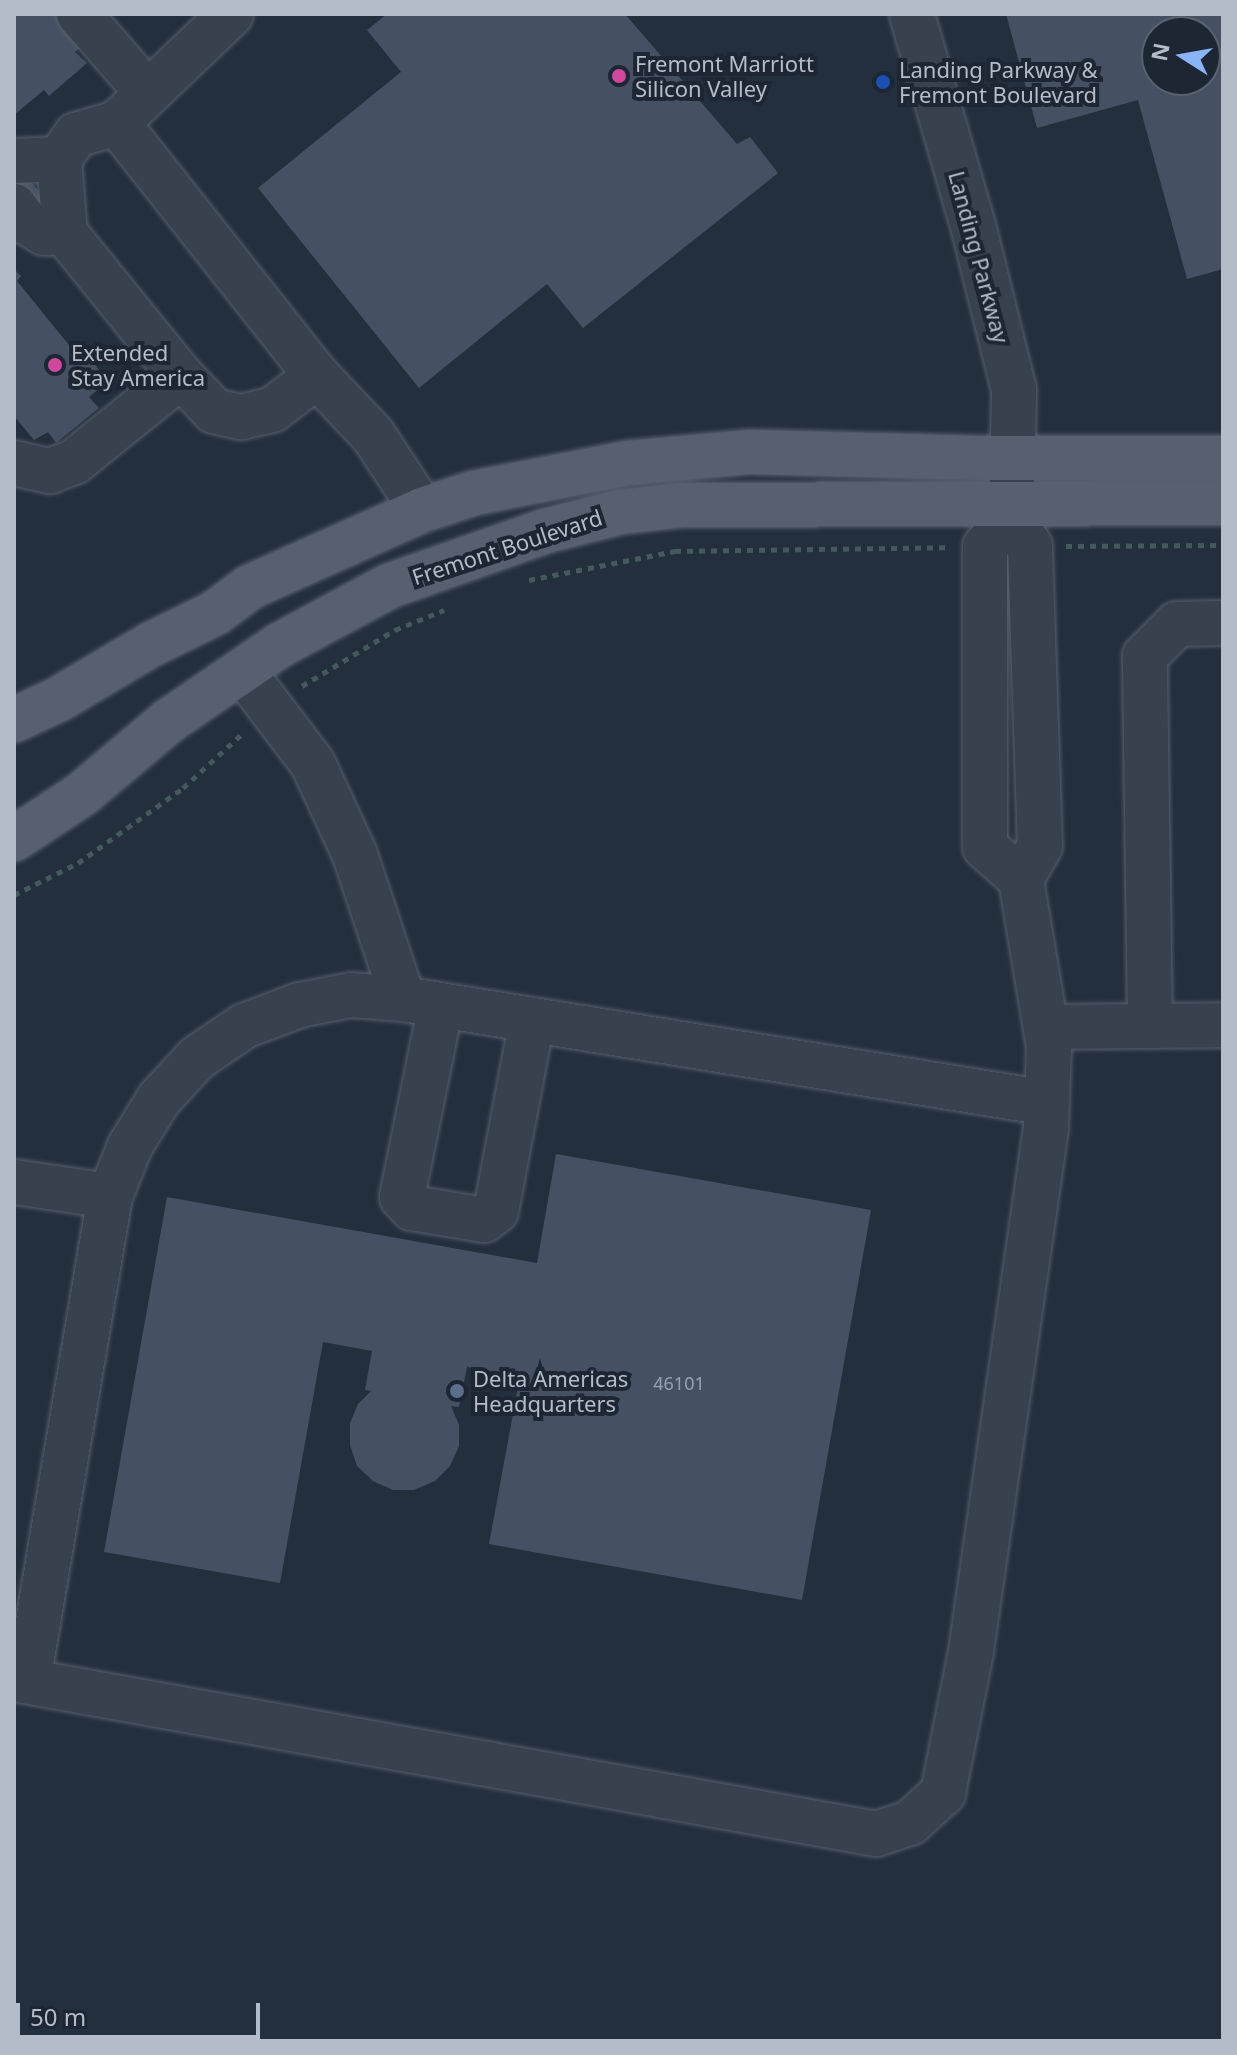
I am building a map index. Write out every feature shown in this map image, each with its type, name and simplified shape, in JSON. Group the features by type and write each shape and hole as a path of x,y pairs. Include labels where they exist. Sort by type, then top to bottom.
{"main road":[{"path":"14,720 59,699 150,645 215,613 250,587 422,510 474,493 545,478 679,457 751,452 1013,458 1223,458"},
{"name":"Fremont Boulevard","path":"14,839 82,794 170,720 244,673 280,645 389,586 545,531 620,512 681,505 1010,529 1223,503"},
{"path":"341,612 349,588 398,557 414,541 422,510"},
{"path":"170,720 195,676 239,643 248,623 250,587"}],"street":[{"path":"79,14 148,93"},
{"path":"231,14 117,123 76,135 59,159 65,233 181,376 214,411 241,417 272,410 317,376"},
{"name":"Landing Parkway","path":"912,14 973,226 1014,390 1010,529 1040,846 1021,879 1046,1027"},
{"path":"117,123 317,376 373,435 422,510"},
{"path":"14,161 59,159"},
{"path":"14,206 26,222 44,233 65,233"},
{"path":"14,463 50,471 74,462 181,376"},
{"path":"1150,1026 1145,656 1177,624 1223,623"},
{"path":"244,673 313,764 422,1002 402,1197 412,1208 484,1220 496,1211 532,1020"},
{"path":"1047,1103 422,1002 351,995 300,1005 244,1026 197,1058 159,1099 130,1146 110,1196 28,1603 21,1680 876,1834 910,1823 943,1793 971,1651 1047,1103 1046,1027 1223,1025"},
{"path":"14,1182 110,1196"}],"path":[{"path":"513,583 675,551 1010,529 1223,545"},
{"path":"14,895 78,863 171,796 304,684 395,630 454,606"}],"building":[{"path":"14,14 62,14 86,42 75,52 87,63 49,96 44,90 14,115"},
{"path":"387,14 625,14 737,144 750,137 778,173 583,328 547,284 419,388 258,188 401,72 367,30"},
{"path":"1006,14 1223,14 1223,269 1187,279 1138,100 1037,128"},
{"path":"28,178 49,203 14,233 14,190"},
{"name":"Extended Stay America","path":"14,269 21,276 17,281 73,350 79,345 108,381 89,397 99,408 56,443 48,432 34,440 14,416"},
{"path":"556,1154 871,1210 802,1600 489,1544 520,1376 467,1367 459,1407 451,1406 459,1425 459,1446 450,1466 435,1481 414,1490 393,1490 373,1481 357,1466 350,1445 350,1423 358,1404 371,1391 365,1390 372,1351 323,1342 280,1583 104,1552 167,1197 537,1263"}],"place":[{"name":"Fremont Marriott Silicon Valley","path":"619,76"},
{"name":"Landing Parkway & Fremont Boulevard","path":"883,82"},
{"name":"Extended Stay America","path":"55,365"},
{"name":"Delta Americas Headquarters","path":"457,1391"}]}
